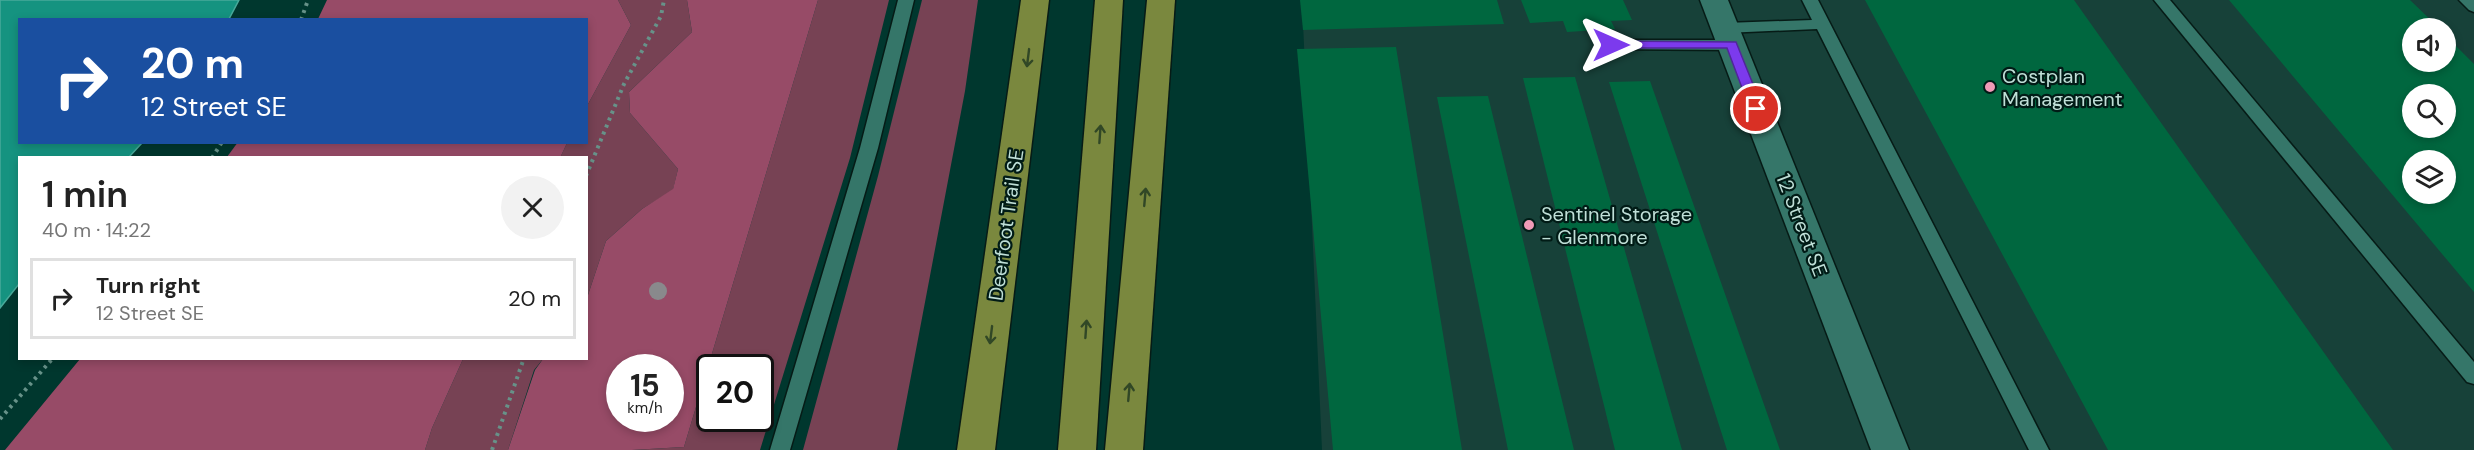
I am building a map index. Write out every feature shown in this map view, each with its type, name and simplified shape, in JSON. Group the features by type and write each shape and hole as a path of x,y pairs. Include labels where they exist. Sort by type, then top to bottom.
{"highway":[{"name":"Deerfoot Trail SE","path":"976,450 1035,0"},
{"path":"1077,450 1109,0"},
{"path":"1124,450 1161,0"}],"street":[{"name":"12 Street SE","path":"1723,24 1890,450"}],"lane":[{"path":"780,450 869,148 906,0"},
{"path":"1809,0 2039,450"},
{"path":"2162,0 2474,376"},
{"path":"2467,0 2474,7"},
{"path":"1611,45 1723,24 1822,24"}],"path":[{"path":"302,18 308,0"},
{"path":"588,171 624,84 661,16 664,0"},
{"path":"0,419 50,360"},
{"path":"492,450 524,360"}],"shaded area":[{"path":"0,0 239,0 230,18 18,18 18,144 141,144 130,156 18,156 18,285 0,308"},
{"path":"327,0 618,0 631,25 588,104 588,18 318,18"},
{"path":"618,0 687,0 692,32 629,92 630,113 678,169 673,190 642,209 606,241 588,295 588,156 561,156 567,144 588,144 588,104 631,25"},
{"path":"687,0 818,0 712,354 696,354 696,407 684,447 632,450 508,450 535,370 542,360 588,360 588,295 606,241 642,209 673,189 678,169 630,113 629,92 692,32"},
{"path":"818,0 889,0 850,158 774,405 774,354 712,354"},
{"path":"922,0 978,0 965,91 897,450 803,450 878,176"},
{"path":"1302,0 2474,0 2474,450 1322,450"},
{"path":"237,144 567,144 561,156 228,156"},
{"path":"79,360 463,360 432,428 425,450 5,450"},
{"path":"463,360 542,360 534,370 508,450 425,450 432,428"},
{"path":"696,407 696,432 766,432 760,450 632,450 684,447"}],"building":[{"path":"1300,0 1497,0 1504,24 1303,30"},
{"path":"1521,0 1623,0 1632,20 1611,21 1615,29 1567,32 1563,21 1530,23"},
{"path":"1865,0 2074,0 2393,450 2108,450"},
{"path":"2229,0 2410,0 2429,18 2402,18 2402,72 2456,72 2456,46 2474,64 2474,292"},
{"path":"1396,47 1462,450 1333,450 1297,49"},
{"path":"1575,77 1682,450 1615,450 1523,78"},
{"path":"1650,81 1780,450 1727,450 1609,82"},
{"path":"1488,96 1574,450 1508,450 1437,97"}],"place":[{"name":"Costplan Management","path":"1990,87"},
{"name":"Sentinel Storage - Glenmore","path":"1529,225"}],"route":[{"path":"1611,45 1731,45 1756,109"}]}
